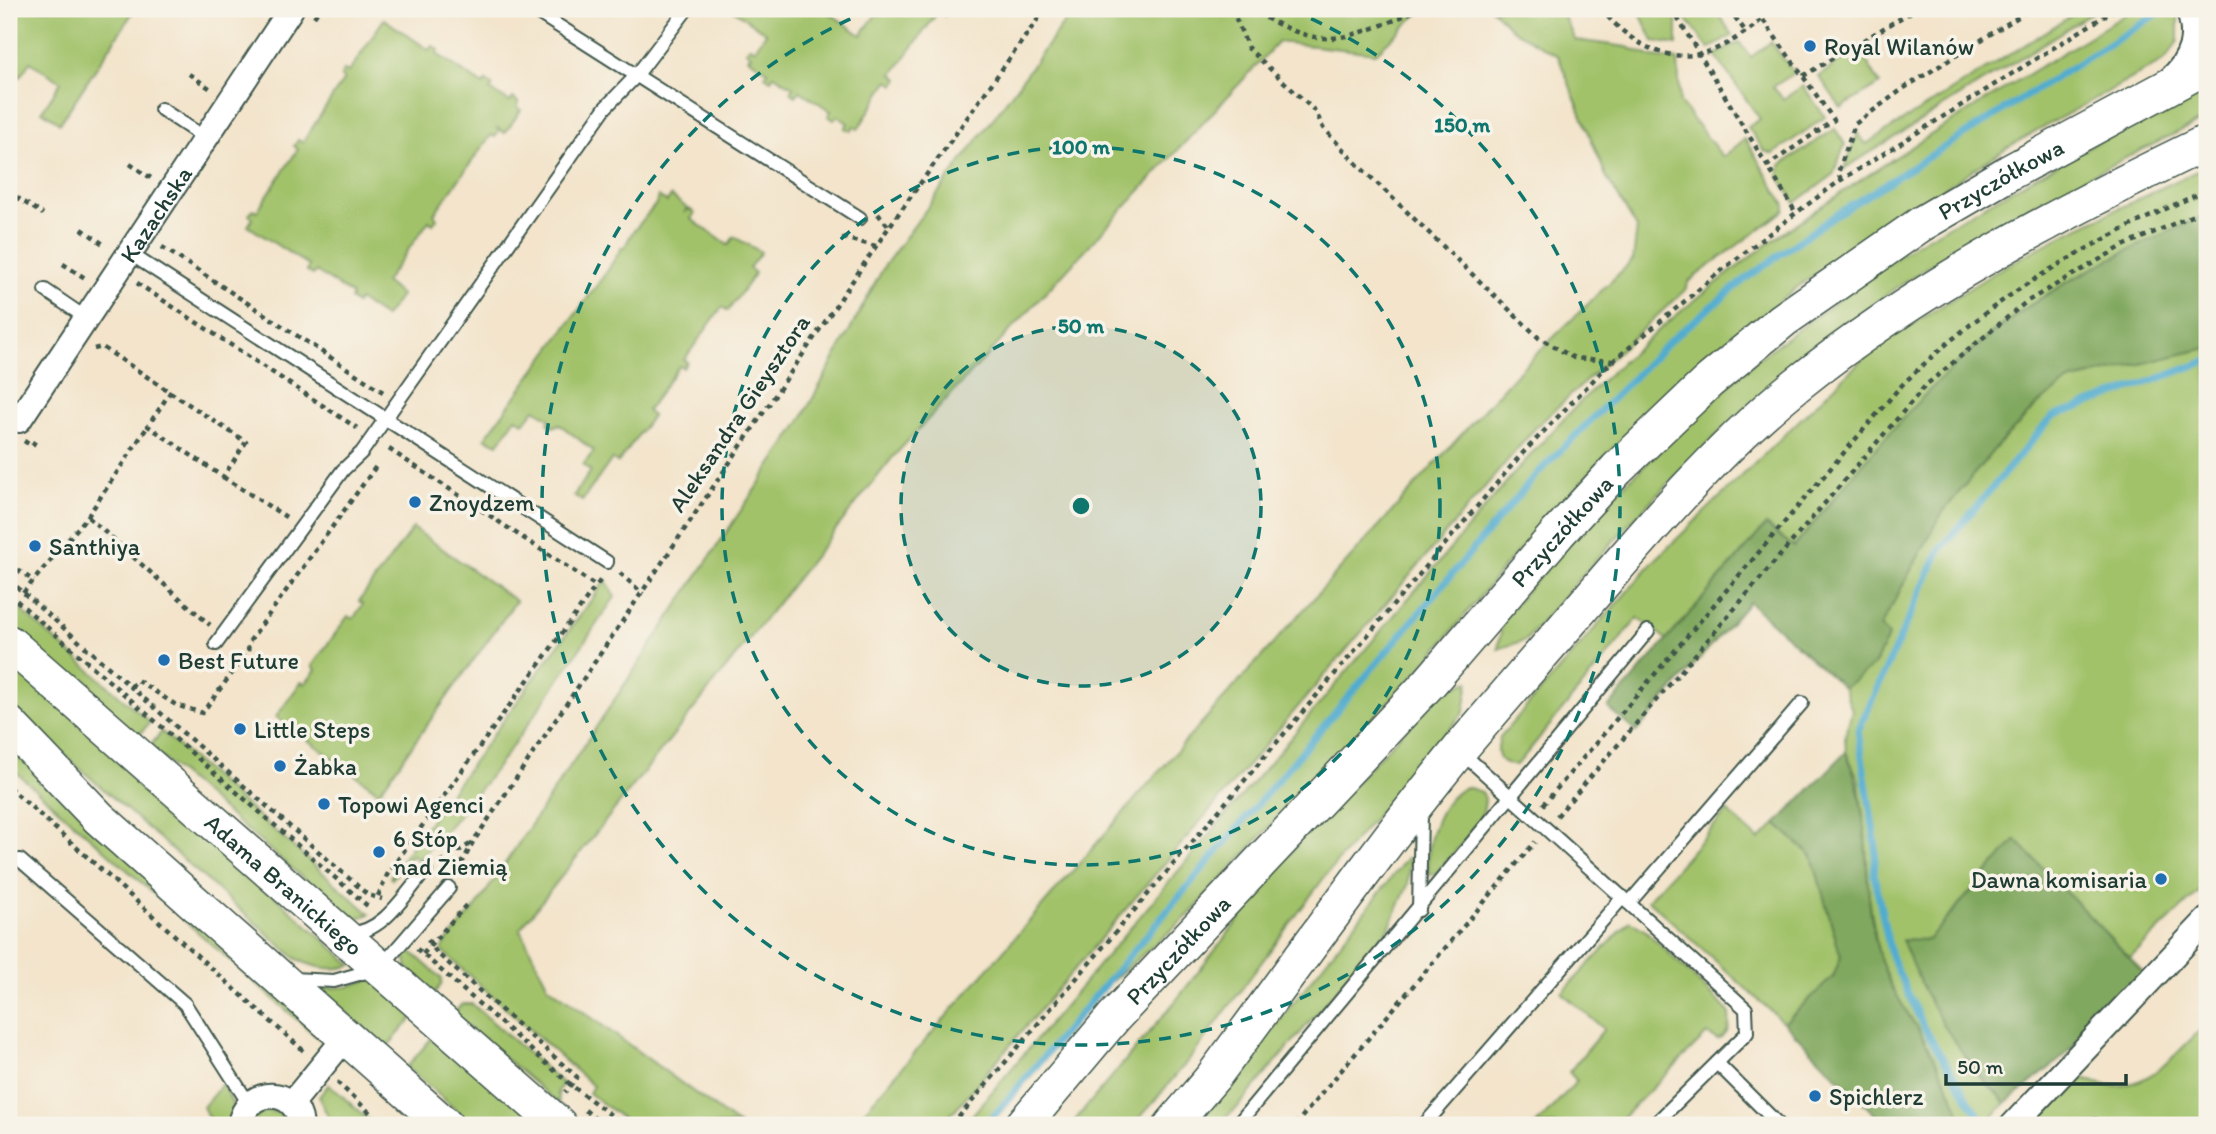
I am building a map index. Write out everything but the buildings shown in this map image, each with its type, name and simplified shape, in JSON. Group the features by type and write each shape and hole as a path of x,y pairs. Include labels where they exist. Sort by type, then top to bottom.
{"main road":[{"name":"Przyczółkowa","path":"1026,1123 1114,1017 1430,682 1558,533 1708,382 1783,320 1921,224 2207,66"},
{"path":"1172,1125 1213,1077 1459,751 1649,531 1792,388 1909,303 1986,254 2097,195 2207,142"},
{"name":"Adama Branickiego","path":"9,643 559,1125"},
{"path":"9,724 99,818 283,978 445,1125"}],"street":[{"name":"Kazachska","path":"20,429 88,328 118,250 205,138 291,9"},
{"path":"2159,91 2178,72 2194,44 2194,27 2188,9"},
{"path":"2013,1125 2207,920"},
{"path":"244,1115 266,1095 280,1096 297,1114 322,1066 346,1037"}],"lane":[{"path":"532,9 860,218"},
{"path":"216,644 343,470 372,437 605,108 636,76 687,9"},
{"path":"161,109 205,138"},
{"path":"118,250 610,565"},
{"path":"46,290 88,328"},
{"path":"1237,1125 1419,910 1648,631"},
{"path":"1424,1125 1802,703"},
{"path":"1459,751 1746,1009 1747,1033 1654,1125"},
{"path":"1419,910 1421,800"},
{"path":"20,860 185,1004 244,1115"},
{"path":"339,932 363,931 383,919 426,870"},
{"path":"283,978 334,981 380,968 449,888"},
{"path":"1717,1062 1779,1125"}],"path":[{"path":"9,18 15,9"},
{"name":"Aleksandra Gieysztora","path":"449,888 473,842 876,246 1045,9"},
{"path":"1232,9 1248,48 1316,112 1323,128 1359,166 1539,338 1574,358 1612,361"},
{"path":"1248,9 1278,24 1322,38 1339,37 1417,9"},
{"path":"1601,9 1621,33 1647,48 1671,56 1700,56 1724,47 1763,20 1770,9"},
{"path":"1673,9 1796,213"},
{"path":"1729,9 1746,32"},
{"path":"1803,76 1916,9"},
{"path":"1841,180 1838,173 1855,124 1904,88 2031,9"},
{"path":"952,1125 1519,457 1612,361 1722,270 1841,180 2116,9"},
{"path":"1763,20 1834,120 1767,166"},
{"path":"189,74 211,89"},
{"path":"130,164 151,178"},
{"path":"1534,816 1900,387 1944,344 2000,300 2060,262 2120,230 2207,190"},
{"path":"9,192 43,214"},
{"path":"9,208 16,197"},
{"path":"1295,1125 1926,384 2026,302 2123,246 2207,209"},
{"path":"82,229 118,250"},
{"path":"842,238 876,246"},
{"path":"63,264 85,278"},
{"path":"128,285 137,283 596,586"},
{"path":"88,328 93,349"},
{"path":"86,360 93,349 102,347 246,442 223,477"},
{"path":"23,593 88,516 171,391"},
{"path":"148,426 286,517"},
{"path":"20,429 32,446 39,435"},
{"path":"131,687 137,680 176,705 202,713 248,652 249,642 389,449"},
{"path":"88,516 208,623"},
{"path":"9,564 34,580"},
{"path":"9,580 368,895 378,896 388,873 610,565 643,594"},
{"path":"9,594 383,919"},
{"path":"147,700 156,692"},
{"path":"9,786 322,1066 383,1125"},
{"name":"Aleksandra Gieysztora","path":"426,870 473,842"},
{"path":"423,954 466,905"},
{"path":"424,937 438,953 577,1077"},
{"path":"406,940 571,1084 624,1125"},
{"path":"2074,1125 2082,1120 2100,1119 2121,1125"}],"green space":[{"path":"9,9 135,9 60,123 42,111 61,82 30,62 20,77 9,70"},
{"path":"732,9 824,9 861,35 880,9 949,10 945,16 938,12 893,74 899,79 895,85 888,81 858,129 854,126 851,131 845,128 848,123 837,116 834,120 828,116 831,111 800,91 796,96 790,92 793,87 774,75 771,80 765,76 768,71 748,58 751,55 746,51 750,46 755,49 766,33"},
{"path":"1074,9 1423,9 1376,53 1278,42 893,457 520,929 548,986 739,1125 643,1125 638,1122 641,1125 631,1125 589,1093 593,1086 442,951 442,947 476,907 800,422 885,265"},
{"path":"1492,9 1560,9 1575,40 1627,47 1652,57 1678,60 1680,103 1723,157 1745,139 1785,205 1785,210 1689,281 1685,290 1536,427 942,1125 852,1125 1190,736 1514,376 1633,260 1637,228 1606,176 1558,56 1513,30"},
{"path":"1638,9 1668,9 1677,23 1677,45 1653,41"},
{"path":"1714,9 1733,35 1709,49 1680,10"},
{"path":"2082,9 2098,9 1844,169 1858,133 1866,144"},
{"path":"2134,9 2178,9 2178,41 2165,60 2008,147 1859,244 1800,285 1709,358 1606,455 1509,561 1419,671 1325,766 1189,915 1106,986 990,1125 964,1125 1510,478 1592,390 1665,324 1793,226 1928,136"},
{"path":"384,19 429,50 433,46 439,50 437,54 483,85 486,81 493,86 490,90 510,102 513,98 519,103 517,107 521,110 505,133 496,127 499,131 495,137 491,135 434,214 437,218 433,224 429,221 385,282 401,295 385,317 359,300 356,304 350,299 352,295 316,271 313,275 307,271 309,266 248,226 253,218 249,215 253,209 257,211 298,149 294,146 298,140 303,142 344,79 341,76 344,70 349,72"},
{"path":"1739,42 1751,57 1771,42 1794,73 1773,87 1783,99 1803,86 1825,117 1773,154 1764,151 1748,127 1760,119 1715,55"},
{"path":"1859,48 1880,84 1841,108 1819,76"},
{"path":"2207,80 2207,118 2053,194 1978,236 1905,282 1851,321 1751,404 1704,448 1613,541 1526,640 1498,649 1503,619 1585,522 1756,360 1914,245"},
{"path":"1835,129 1845,144 1833,175 1795,203 1778,175 1781,165"},
{"path":"2207,166 2207,215 2070,280 1993,332 1961,359 1902,419 1794,547 1766,525 1667,640 1638,618 1517,765 1502,761 1498,754 1500,737 1653,562 1873,349 2005,266"},
{"path":"658,196 667,202 671,196 687,208 684,213 689,209 695,213 691,219 728,245 734,237 761,252 749,268 755,273 728,311 722,307 684,360 687,362 683,368 679,366 647,411 652,416 618,463 612,459 582,501 574,495 591,471 583,465 594,451 559,424 553,427 548,423 550,419 535,409 524,423 516,418 498,444 485,438 622,247 624,248 632,233 656,204"},
{"path":"2207,215 2207,348 2069,381 2038,404 1995,448 1942,513 1880,627 1889,635 1875,664 1844,688 1749,602 1636,732 1608,708 1766,525 1794,547 1902,419 1931,388 1994,332 2071,280"},
{"path":"2207,348 2207,884 2130,958 2016,841 1928,940 1977,1074 2006,1103 1984,1125 1964,1125 1951,1091 1893,989 1879,957 1869,897 1858,778 1846,752 1845,736 1852,710 1844,688 1875,664 1880,627 1942,513 1995,448 2038,404 2069,381"},
{"path":"413,528 516,601 379,792 276,717 301,682 305,684 316,670 312,666 348,616 353,619 363,604 359,601"},
{"path":"606,580 615,597 522,733 446,830 418,860 412,855 392,879 390,877 413,844"},
{"path":"9,600 150,722 141,733 134,733 9,626"},
{"path":"9,660 352,965 323,968 295,958 9,706"},
{"path":"1469,681 1464,712 1326,875 1193,1055 1134,1125 1071,1125 1174,1003 1303,837 1441,692"},
{"path":"162,732 370,914 352,920 153,750 153,742"},
{"path":"9,740 316,1030 318,1038 9,766"},
{"path":"1846,752 1861,802 1870,906 1880,958 1893,989 1941,1070 1964,1125 1885,1125 1784,1023 1833,977 1841,957 1812,856 1776,824"},
{"path":"1466,787 1482,792 1485,801 1483,812 1460,846 1435,874 1430,875 1428,851 1435,825 1448,802"},
{"path":"1727,811 1759,840 1776,824 1812,856 1841,957 1833,977 1784,1023 1648,900"},
{"path":"2016,840 2144,973 2063,1057 2006,1103 1973,1067 1945,1027 1921,984 1902,939 1928,940"},
{"path":"1407,858 1410,859 1408,885 1389,928 1237,1108 1216,1125 1197,1125"},
{"path":"1630,921 1646,931 1729,1012 1727,1032 1718,1040 1707,1034 1615,1125 1536,1125 1577,1081 1569,1072 1604,1029 1562,993"},
{"path":"408,949 442,979 441,985 432,996 408,969"},
{"path":"374,978 415,1015 386,1048 322,991 324,988 347,987"},
{"path":"462,1004 472,1004 563,1084 558,1091 559,1104 453,1014"},
{"path":"2207,1023 2207,1125 2033,1125 2080,1076 2100,1084 2119,1086 2135,1082 2166,1064"},
{"path":"436,1033 541,1125 473,1125 407,1067"},
{"path":"223,1083 234,1107 230,1125 212,1125 203,1107"},
{"path":"329,1084 374,1125 332,1125 319,1097"},
{"path":"267,1110 280,1113 285,1125 255,1125 256,1118"}],"waterway":[{"path":"986,1125 1536,475 1672,339 1743,281 1834,216 2162,11"},
{"path":"1984,1125 1923,1026 1891,956 1874,875 1876,846 1858,731 1939,551 2052,417 2207,361"}],"place":[{"name":"Royal Wilanów","path":"1810,46"},
{"name":"Znoydzem","path":"415,502"},
{"name":"Santhiya","path":"35,546"},
{"name":"Best Future","path":"164,660"},
{"name":"Little Steps","path":"240,729"},
{"name":"Żabka","path":"280,766"},
{"name":"Topowi Agenci","path":"324,804"},
{"name":"6 Stóp nad Ziemią","path":"379,852"},
{"name":"Dawna komisaria","path":"2161,879"},
{"name":"Spichlerz","path":"1815,1096"}]}
